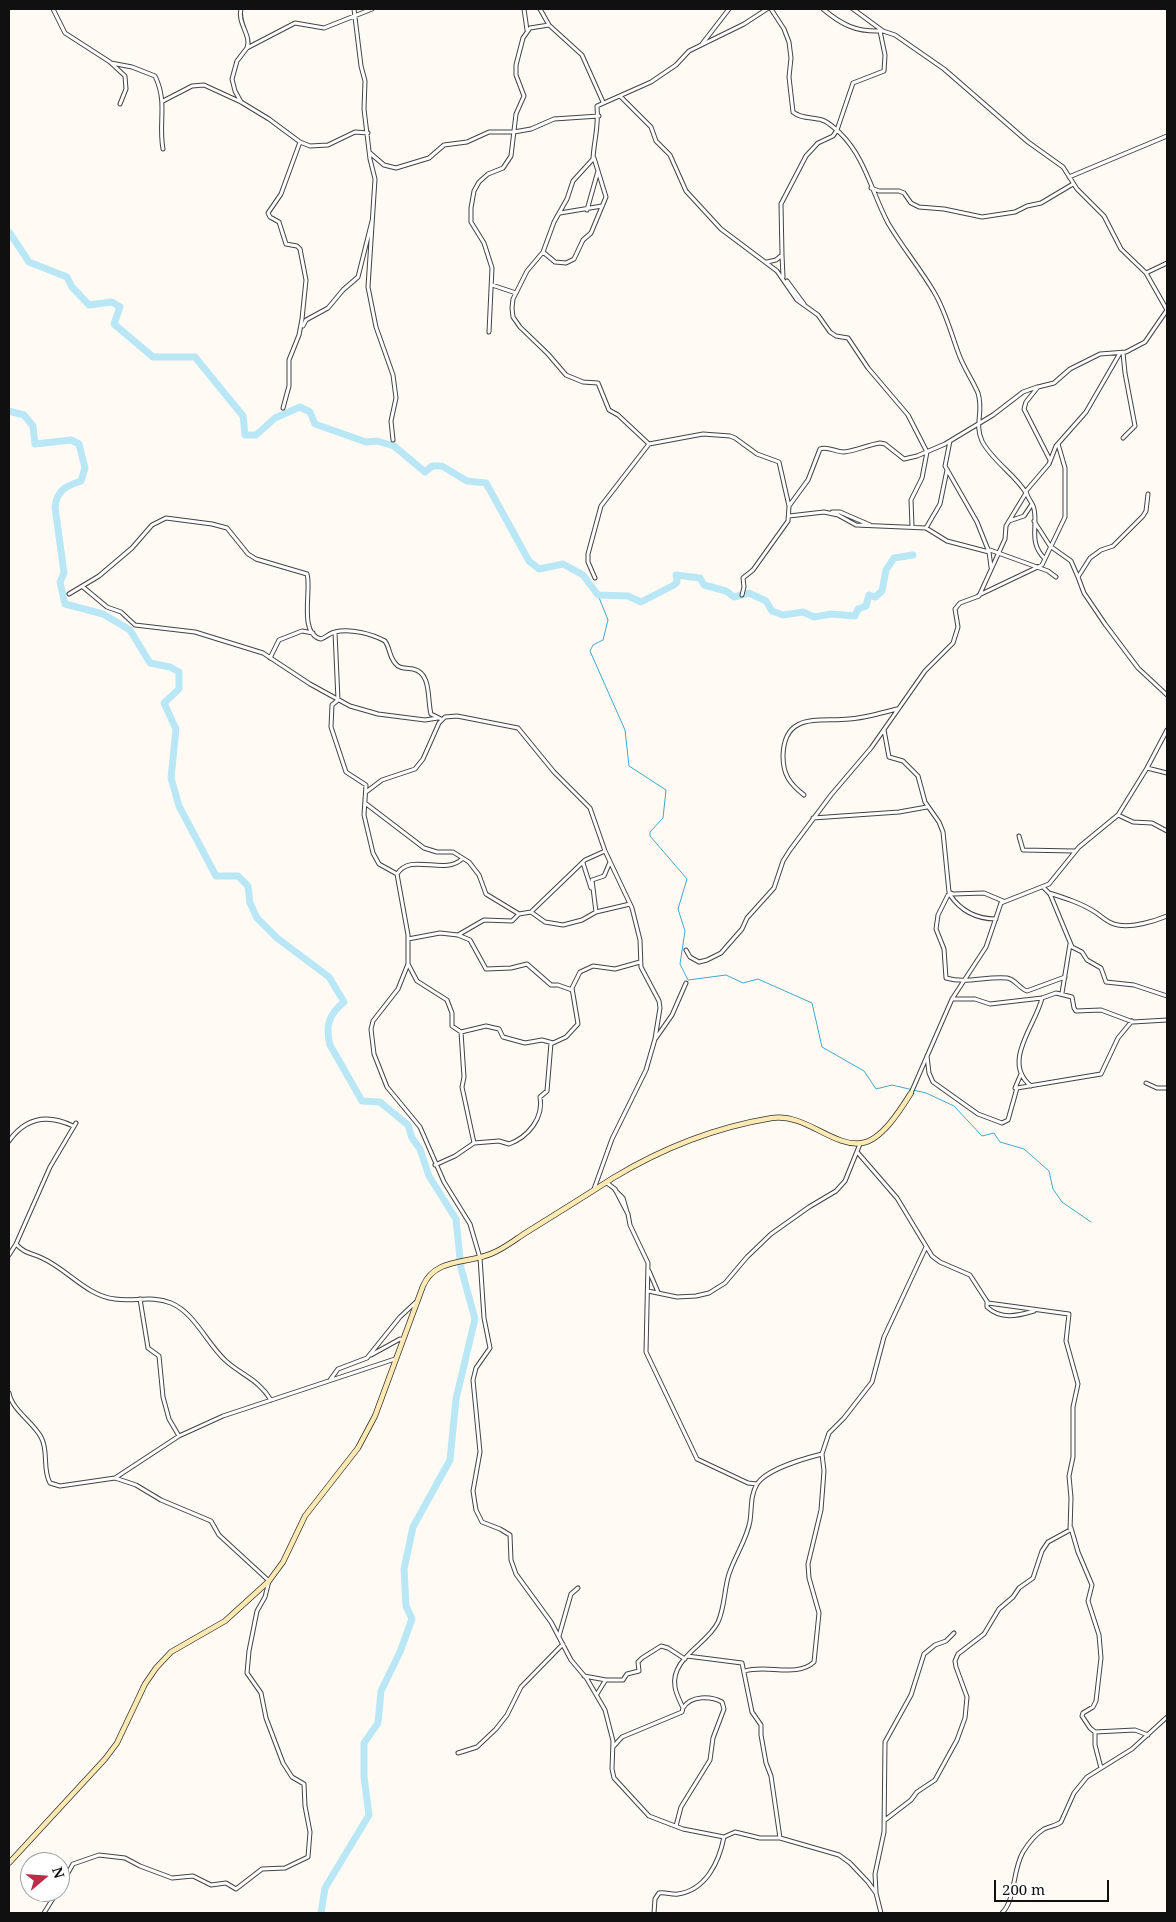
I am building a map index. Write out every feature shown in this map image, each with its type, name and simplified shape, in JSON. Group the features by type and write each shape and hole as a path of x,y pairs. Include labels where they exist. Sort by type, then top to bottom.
{"street":[{"path":"53,9 65,33 110,62 123,73 127,80 126,89 120,104"},
{"path":"242,9 240,20 248,43 247,48"},
{"path":"354,9 361,66 365,81 364,93 369,152 375,179 368,287 376,326 393,375 396,398 391,421 393,440"},
{"path":"241,102 233,87 232,79 236,61 247,48 295,23 305,23 321,28 372,9"},
{"path":"489,332 492,268 487,252 470,219 476,187 481,179 503,168 510,159 517,110 524,94 516,75 516,65 527,30 524,9"},
{"path":"540,9 549,25 582,55 603,102"},
{"path":"543,252 555,262 571,261 583,240 591,233 603,206 606,197 592,148 598,132 599,116 597,106 651,82 676,65 683,55 769,9 784,29 789,42 791,65 788,77 793,112 797,115 824,120 836,130 858,158 894,232 935,294 958,352 978,394 981,414 978,424 984,445 1003,469 1020,483 1026,492 1032,504 1034,536 1039,552 1045,559"},
{"path":"789,506 808,480 820,449 824,447 840,452 880,443 885,444 904,459 927,452 978,424 1023,392 1054,383 1070,369 1100,354 1122,353 1145,342 1167,310 1146,273 1121,249 1104,216 1073,184 1063,167 1028,142 944,69 895,35 882,31 863,31 848,27 823,9"},
{"path":"784,278 781,204 806,156 818,143 833,136 853,83 884,72 885,55 882,31 853,9"},
{"path":"700,46 729,10"},
{"path":"527,30 549,25"},
{"path":"110,62 132,67 155,76 163,101 161,138 163,148"},
{"path":"163,101 199,84 220,90 269,119 300,142 310,146 322,146 352,133 368,133"},
{"path":"620,96 651,127 656,141 670,155 681,183 689,195 726,235 767,262 784,278 796,300 805,304 822,319 830,332 851,340 868,368 908,415 927,452 922,478 911,500 912,526"},
{"path":"369,152 384,165 396,168 429,158 446,144 467,142 489,132 514,132 531,129 554,119 599,116"},
{"path":"1069,177 1167,136"},
{"path":"300,142 281,194 268,213 270,217 279,222 286,244 297,246 301,253 306,280 301,329"},
{"path":"594,158 573,180 567,199 554,222 543,252 527,271 512,300 512,313 520,327 550,356 568,377 583,382 598,383 610,410 618,414 649,444"},
{"path":"587,210 598,171"},
{"path":"871,188 879,191 899,190 904,193 911,203 919,207 982,217 1015,212 1027,206 1041,203 1073,184"},
{"path":"560,213 603,206"},
{"path":"283,408 289,386 289,360 301,329 306,320 317,316 336,302 343,290 358,277 374,216"},
{"path":"767,262 776,260 782,255"},
{"path":"1146,273 1167,262"},
{"path":"492,285 516,293"},
{"path":"1122,353 1135,426 1123,438"},
{"path":"979,596 1005,539 1008,521 1026,492 1050,460 1058,444 1086,412 1122,353"},
{"path":"1038,387 1026,402 1024,409 1050,460"},
{"path":"595,578 588,562 588,554 601,506 649,444 703,434 735,438 757,454 778,462 789,506 789,516 785,525 753,570 743,578 744,587 742,595"},
{"path":"951,440 945,463 947,470 954,478 964,502 977,522 989,551 991,567"},
{"path":"686,950 690,957 699,962 721,953 742,928 747,918 774,888 786,856 813,818 884,730 925,671 953,643 958,627 954,611 956,606 1042,565 1065,517 1065,468 1058,444"},
{"path":"926,528 940,504 947,470"},
{"path":"1078,577 1090,558 1100,550 1113,546 1143,516 1146,511 1148,494"},
{"path":"1008,521 1021,518 1032,504"},
{"path":"789,516 840,512 870,525 926,528 948,540 989,551 1048,571 1056,577"},
{"path":"69,594 83,587 132,548 158,521 170,518 212,524 230,530 248,554 256,559 307,574 307,614 313,633"},
{"path":"1034,521 1050,546 1071,560 1084,593 1138,668 1167,695"},
{"path":"83,587 107,607 120,612 135,625 198,633 263,653 338,700 374,713 424,720 461,716 521,731 554,772 590,808 605,851 630,904 640,940 640,962 660,1004 655,1039 646,1070 612,1139 593,1192"},
{"path":"270,658 279,640 302,631 313,633 321,639 335,632 358,633 386,641 393,661 398,666 416,670 423,676 428,688 430,712 440,719"},
{"path":"335,632 338,700"},
{"path":"338,700 332,705 331,726 346,772 364,783 366,792 366,823 376,860 382,866 397,874"},
{"path":"804,795 791,783 783,768 786,740 793,728 804,722 848,720 898,708"},
{"path":"366,792 382,780 415,769 423,759 440,719"},
{"path":"884,730 890,758 904,761 918,776 927,807 939,822 943,832 948,891 966,911 983,918 996,919"},
{"path":"9,1863 105,1759 117,1743 156,1668 172,1652 225,1621 269,1581 283,1562 305,1516 358,1448 375,1416 425,1281 432,1271 444,1264 466,1262 480,1258 506,1246 607,1183 681,1143 773,1118 800,1121 842,1141 860,1144 875,1136 894,1119 911,1093 952,999 961,982 986,947 999,906 1003,901 1044,888 1074,851 1118,815 1147,768 1167,730"},
{"path":"1147,768 1167,773"},
{"path":"365,803 424,848 437,852 453,852 477,872 486,894 518,914"},
{"path":"813,818 899,812 927,807"},
{"path":"1118,815 1133,822 1152,823 1167,832"},
{"path":"1019,836 1023,850 1060,853 1074,851"},
{"path":"458,935 480,921 512,921 518,914 531,912 582,862 605,851"},
{"path":"462,859 456,864 444,866 411,864 401,868 397,874 408,939 409,970 417,981 447,1000 452,1013 452,1026 461,1032 490,1026 499,1029 503,1037 516,1041 526,1043 544,1040 551,1043 566,1037 577,1025 572,990 578,974 584,969 597,966 616,968 640,962"},
{"path":"592,892 592,880 604,876 610,861"},
{"path":"582,862 592,892 596,912"},
{"path":"1044,888 1048,892 1070,944 1062,993"},
{"path":"1048,892 1077,902 1094,911 1107,922 1118,925 1158,920 1167,916"},
{"path":"951,895 984,893 1003,901"},
{"path":"951,895 938,915 936,932 942,938 946,977 961,982 988,978 1009,978 1027,991 1065,977"},
{"path":"531,912 545,922 559,924 578,922 596,912 630,904"},
{"path":"408,939 440,933 458,935 470,940 486,969 511,968 528,964 551,986 558,985 572,990"},
{"path":"1070,944 1082,952 1087,960 1101,968 1106,982 1134,985 1167,996"},
{"path":"408,964 398,989 373,1021 372,1041 376,1063 388,1087 420,1127 446,1187 467,1218 480,1258 484,1318 490,1348 476,1368 473,1380 480,1452 474,1491 476,1510 482,1522 500,1529 510,1536 511,1560 516,1574 559,1637 571,1660 597,1695 605,1710 612,1737 614,1778 649,1816 676,1826 724,1837 735,1832 760,1838 780,1838 839,1855 856,1868 876,1893"},
{"path":"655,1039 672,1015 686,983"},
{"path":"952,999 975,999 990,1004 1042,998 1062,993 1072,997 1076,1011 1101,1010 1132,1021 1167,1020"},
{"path":"927,1056 929,1073 933,1082 978,1114 1002,1123 1008,1120 1015,1089 1021,1074 1020,1049 1039,1010 1042,998"},
{"path":"1015,1089 1099,1075 1118,1038 1132,1021"},
{"path":"461,1032 464,1077 462,1087 474,1143"},
{"path":"435,1165 456,1156 474,1143 500,1141 509,1144 519,1139 533,1127 541,1105 540,1097 547,1091 551,1043"},
{"path":"1021,1074 1024,1080 1032,1086"},
{"path":"1146,1083 1157,1088 1167,1088"},
{"path":"9,1141 22,1127 39,1120 50,1118 73,1126"},
{"path":"9,1255 16,1244 50,1167 76,1123"},
{"path":"648,1291 677,1296 696,1296 709,1293 725,1283 747,1257 772,1234 809,1207 836,1191 845,1181 850,1164 858,1153 860,1144"},
{"path":"858,1153 894,1192 918,1229 926,1247 940,1262 970,1275 990,1305 1063,1313 1070,1316 1066,1341 1078,1384 1073,1407 1073,1457 1069,1476 1071,1527 1078,1552 1092,1587 1088,1600 1101,1644 1098,1694 1093,1707 1083,1714 1090,1728 1095,1732 1135,1730 1148,1735"},
{"path":"607,1183 623,1198 630,1225 648,1263 652,1281 658,1292"},
{"path":"16,1244 24,1252 42,1258 80,1284 106,1297 119,1300 162,1300 174,1304 183,1311 225,1360 253,1378 271,1400"},
{"path":"745,1671 756,1669 800,1669 813,1664 819,1613 809,1578 808,1564 821,1510 824,1470 822,1454 829,1433 844,1418 872,1382 884,1337 926,1247"},
{"path":"648,1263 646,1348 648,1359 660,1377 671,1406 697,1459 748,1483 757,1484"},
{"path":"140,1299 148,1348 159,1356 162,1397 169,1421 179,1436"},
{"path":"367,1358 400,1317 418,1300"},
{"path":"987,1300 987,1307 992,1311 1012,1317 1034,1310"},
{"path":"330,1380 338,1369 367,1358 394,1341 403,1340"},
{"path":"9,1393 12,1402 43,1439 46,1472 50,1483 60,1486 114,1478 179,1436 223,1416 330,1380 372,1369 397,1359"},
{"path":"683,1708 674,1685 676,1676 686,1658 717,1623 729,1573 750,1521 752,1498 757,1484 765,1476 799,1459 822,1454"},
{"path":"114,1478 136,1485 161,1500 211,1521 219,1535 269,1581"},
{"path":"885,1820 912,1800 917,1792 935,1780 957,1740 966,1718 967,1697 956,1667 955,1661 958,1654 984,1634 999,1609 1013,1597 1018,1588 1033,1578 1042,1551 1048,1542 1065,1533 1071,1527"},
{"path":"70,1869 73,1864 99,1856 130,1859 140,1866 172,1878 193,1876 210,1884 226,1883 236,1889 262,1869 285,1868 309,1856 310,1832 305,1806 304,1784 292,1777 283,1763 269,1727 261,1693 248,1673 249,1651 257,1611 265,1597 269,1581"},
{"path":"559,1637 569,1598 578,1588"},
{"path":"881,1913 876,1893 875,1874 885,1820 885,1742 911,1695 924,1654 935,1645 946,1641 954,1633"},
{"path":"458,1753 477,1747 496,1729 507,1715 521,1687 563,1644"},
{"path":"584,1676 606,1680 622,1680 627,1674 638,1672 638,1662 661,1646 686,1658 738,1661 742,1663 752,1712 761,1725 766,1763 772,1776 780,1838"},
{"path":"597,1695 606,1680"},
{"path":"612,1737 622,1737 678,1714 687,1702 693,1700 714,1698 722,1702 724,1709 713,1738 710,1760 681,1807 676,1826"},
{"path":"1002,1913 1010,1902 1013,1880 1026,1847 1041,1831 1059,1824 1081,1784 1087,1777 1121,1756 1167,1717"},
{"path":"1095,1732 1095,1745 1101,1768"},
{"path":"613,1747 622,1737"},
{"path":"654,1913 654,1899 659,1893 677,1895 687,1892 708,1878 724,1837"},
{"path":"44,1913 51,1902"}],"waterway":[{"path":"9,232 29,262 67,277 72,287 89,305 112,302 120,307 114,324 153,357 195,357 243,416 245,435 256,435 275,418 300,407 310,412 315,424 366,442 377,441 394,446 425,472 432,466 442,466 467,481 486,483 529,561 539,569 563,564 583,575 598,595 628,596 641,602 674,585 677,582 676,575 700,578 704,585 726,591 734,597 749,593 766,601 772,611 783,615 803,612 814,617 831,614 855,616 858,609 866,606 869,595 875,597 882,591 886,570 894,558 913,555"},
{"path":"9,411 24,415 33,426 35,444 71,440 79,444 85,468 81,481 63,489 58,496 55,507 64,573 60,582 65,604 103,614 130,630 150,663 170,667 179,672 179,689 164,703 176,729 171,778 179,806 216,876 238,876 248,886 250,903 257,918 277,938 329,977 344,1002 335,1011 328,1026 330,1045 362,1101 380,1102 408,1125 412,1138 420,1149 429,1176 456,1219 461,1268 475,1319 456,1399 450,1460 413,1527 404,1569 406,1606 412,1619 400,1652 381,1691 378,1723 364,1743 364,1777 369,1815 325,1888 321,1913"},
{"path":"598,595 608,620 603,640 593,645 590,651 625,730 629,766 666,790 663,818 650,832 650,836 687,879 678,909 685,931 680,964 688,980 726,975 743,983 758,979 812,1003 822,1047 864,1071 876,1089 892,1085 926,1093 954,1106 982,1136 994,1133 1000,1142 1024,1149 1049,1171 1053,1189 1062,1202 1091,1222"}]}
